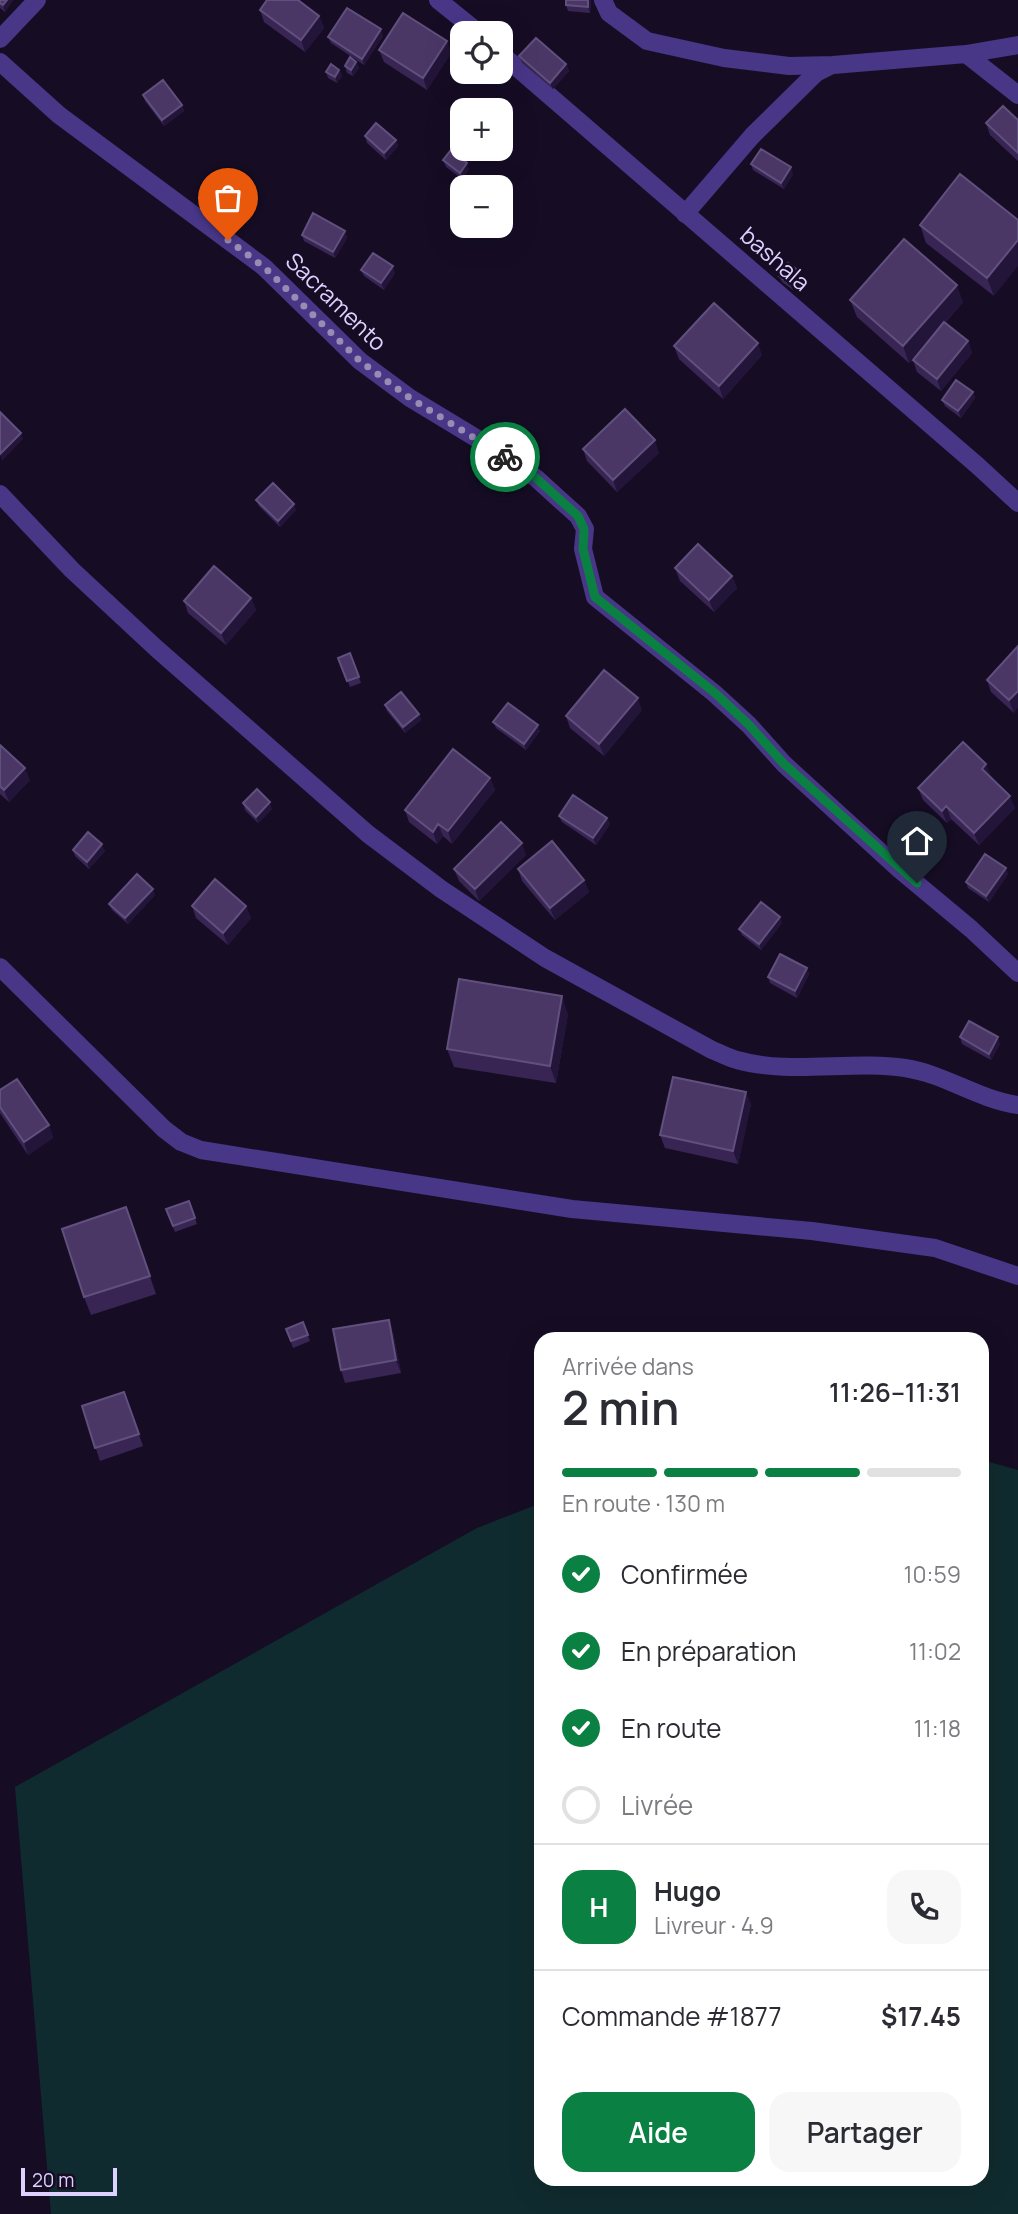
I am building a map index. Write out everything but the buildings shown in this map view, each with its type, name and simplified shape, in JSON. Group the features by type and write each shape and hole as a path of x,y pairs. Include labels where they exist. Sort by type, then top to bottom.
{"street":[{"path":"0,39 37,0"},
{"path":"438,0 464,21"},
{"path":"603,0 609,13 647,41 724,58 789,66 966,54 1018,45"},
{"path":"966,54 1018,95"},
{"name":"Sacramento","path":"0,62 59,115 264,267 360,361 410,398 536,478 578,516 584,529 583,549 595,597 715,693 784,764 1018,973"},
{"name":"bashala","path":"513,64 1018,503"},
{"path":"685,214 752,136 816,73 833,65"},
{"path":"0,494 72,570 157,649 358,826 441,889 545,958 712,1050 738,1061 809,1067 850,1065 903,1068 926,1072 995,1102 1018,1105"},
{"path":"0,967 164,1129 181,1142 201,1150 572,1209 812,1231 935,1248 1018,1276"}],"green space":[{"path":"989,1462 1018,1470 1018,2214 51,2214 15,1787 477,1528 534,1506 534,2186 989,2186"}],"way so far":[{"path":"228,240 264,267 360,361 410,398 505,457"}],"route":[{"path":"505,457 536,478 582,522 585,535 583,549 595,597 715,693 784,764 917,883"}]}
